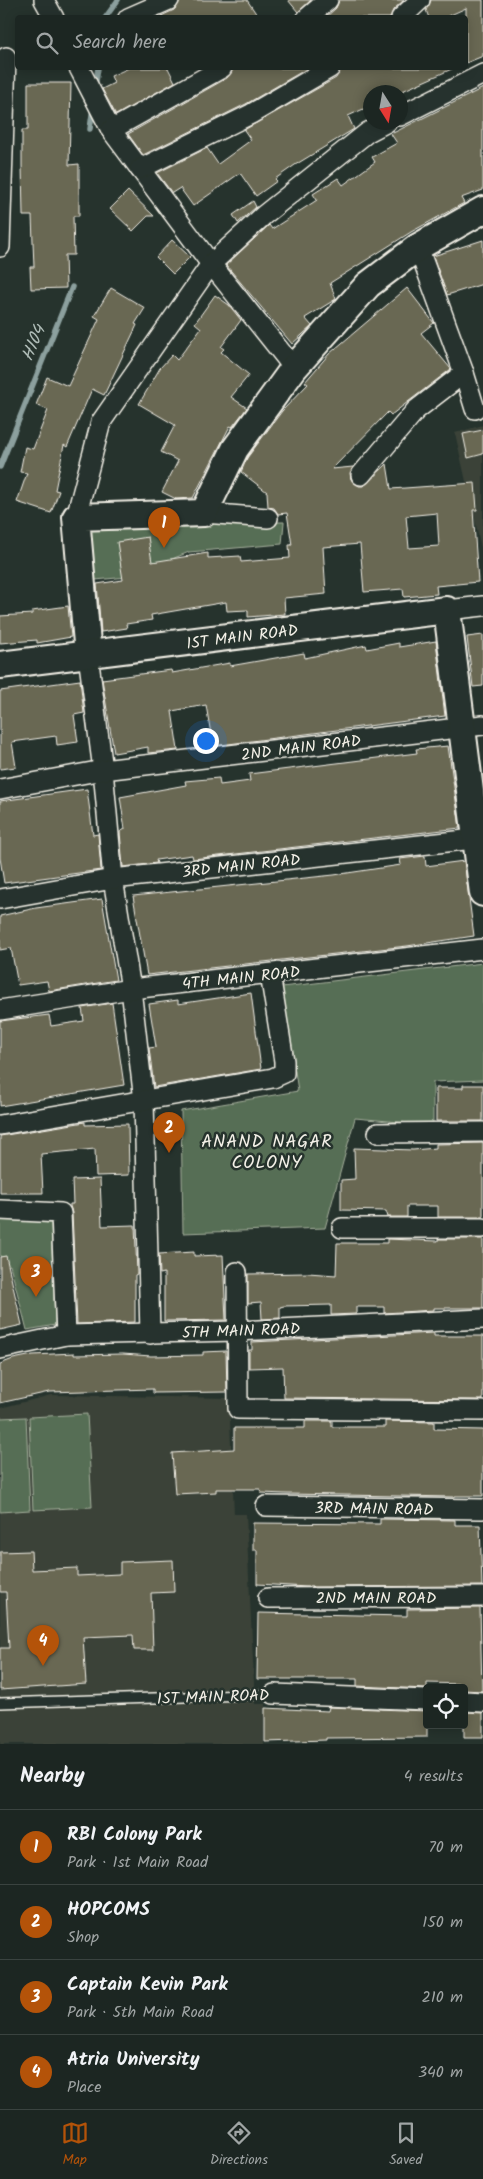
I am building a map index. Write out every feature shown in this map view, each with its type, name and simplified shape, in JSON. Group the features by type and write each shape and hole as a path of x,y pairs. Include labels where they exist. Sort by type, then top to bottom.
{"street":[{"path":"44,0 52,15"},
{"path":"132,12 169,0"},
{"path":"310,15 328,0"},
{"path":"404,15 420,0"},
{"path":"0,247 8,56"},
{"path":"106,122 218,70"},
{"path":"140,169 251,114 327,70"},
{"path":"82,72 106,122 211,264 294,368"},
{"path":"408,112 483,74"},
{"path":"150,1334 144,1101 131,989 113,880 103,770 88,655 76,517 101,422 211,264 264,215 372,130"},
{"path":"204,513 235,449 294,368 368,285 418,247 483,210"},
{"path":"418,247 464,373 474,409"},
{"path":"361,475 416,410 464,373"},
{"path":"76,517 204,513 268,518"},
{"name":"1ST MAIN ROAD","path":"0,666 483,606"},
{"path":"447,610 472,727 483,893"},
{"name":"2ND MAIN ROAD","path":"0,789 103,770 472,727"},
{"name":"3RD MAIN ROAD","path":"0,899 113,880 480,838"},
{"name":"4TH MAIN ROAD","path":"0,1010 131,989 483,949"},
{"path":"0,1124 273,1078 284,1073 284,1061 270,974"},
{"path":"378,1133 483,1132"},
{"path":"0,1210 61,1213 66,1335"},
{"path":"342,1228 483,1228"},
{"path":"237,1272 238,1409 483,1411"},
{"name":"5TH MAIN ROAD","path":"0,1349 66,1335 237,1331 483,1319"},
{"name":"3RD MAIN ROAD","path":"266,1506 483,1509"},
{"name":"2ND MAIN ROAD","path":"268,1598 483,1597"},
{"name":"1ST MAIN ROAD","path":"274,1694 423,1700"},
{"path":"468,1701 483,1702"}],"lane":[{"name":"1ST MAIN ROAD","path":"0,1703 274,1694"}],"shaded area":[{"path":"483,425 483,556 455,433"},
{"path":"51,1395 229,1398 234,1514 246,1514 255,1704 265,1704 264,1744 0,1744 0,1408"}],"green space":[{"path":"284,522 282,544 189,552 128,577 95,580 90,525"},
{"path":"483,963 483,1080 433,1082 433,1125 355,1118 325,1228 183,1233 181,1111 298,1091 282,987"},
{"path":"0,1218 51,1223 55,1325 27,1330 10,1265 0,1268"},
{"path":"87,1414 92,1507 33,1510 29,1417"},
{"path":"26,1417 30,1510 0,1512 0,1418"}],"building":[{"path":"180,0 247,0 257,15 163,15 174,10"},
{"path":"288,0 311,0 298,12"},
{"path":"339,0 404,0 393,10 391,15 328,15 336,8"},
{"path":"431,0 483,0 483,56 468,62 468,15 466,15 466,8 451,15 428,15 426,10"},
{"path":"124,70 169,70 175,82 116,115 102,89 114,83 111,76"},
{"path":"233,70 305,70 246,104 143,155 128,134 227,78"},
{"path":"340,70 450,70 408,88 408,85 363,85 363,109 348,116 354,129 295,165 256,196 240,173 193,206 180,188 172,193 157,173 207,148 218,164 251,140 244,130 336,78"},
{"path":"28,83 71,83 69,165 79,164 79,216 73,216 74,255 65,255 66,288 31,289 30,267 34,267 32,216 23,216 22,165 22,130 28,130"},
{"path":"483,88 483,190 461,198 464,203 411,232 330,283 336,299 305,318 312,326 292,344 226,265 269,225 272,229 317,200 313,194 338,178 343,185 375,162 372,157 397,143 391,134 399,130 408,130 408,126"},
{"path":"128,191 154,216 148,216 133,231 110,209"},
{"path":"253,201 256,207 238,223 233,215"},
{"path":"172,240 190,257 173,274 156,257"},
{"path":"483,240 483,284 447,295 433,256"},
{"path":"111,288 145,308 135,324 137,325 104,395 92,389 67,447 64,445 55,490 59,491 51,513 17,502 27,473 20,472 25,447 33,449 48,410 36,405 47,377 68,386 99,319 94,316"},
{"path":"407,288 434,323 421,333 451,369 391,415 388,412 332,469 353,467 350,473 351,479 359,486 364,486 387,464 391,489 475,483 477,510 473,510 478,582 436,586 437,594 404,597 403,589 364,592 360,544 323,547 326,594 284,598 285,614 248,617 248,610 227,611 226,602 151,615 152,620 126,624 127,628 101,632 97,584 123,580 117,542 148,537 152,562 208,553 208,558 240,556 241,562 290,558 289,545 292,545 287,513 278,514 274,508 268,507 267,492 241,472 247,458 282,411 308,384 305,382 329,354","holes":["437,513 439,546 409,548 406,516"]},
{"path":"215,295 229,305 241,320 221,347 224,349 221,352 249,375 231,397 247,408 232,427 230,426 193,498 176,499 162,492 178,461 161,452 175,425 139,404 160,368 172,355 177,360 201,328 195,323"},
{"path":"483,430 483,454 468,458 463,434"},
{"path":"68,606 71,637 37,643 37,640 0,643 0,616 32,614 32,611"},
{"path":"483,635 483,686 473,687 467,637"},
{"path":"436,641 445,716 213,746 206,705 172,711 178,750 148,753 148,747 114,753 102,679 171,670 172,673 230,663 230,666 304,653 305,658 366,645 367,649 399,643 399,647"},
{"path":"80,680 84,713 74,715 78,742 57,745 56,736 12,742 16,767 0,769 0,691"},
{"path":"448,746 460,828 193,859 192,855 156,860 157,863 123,867 120,832 125,829 120,797 186,785 185,781 219,778 220,785 250,781 249,774 417,753 416,749"},
{"path":"87,789 93,835 98,834 101,870 4,883 0,858 0,801"},
{"path":"425,856 426,866 464,861 474,936 407,946 147,975 133,896 334,875 401,865 400,859"},
{"path":"102,899 116,980 49,991 47,981 18,985 11,948 0,950 0,916 36,908"},
{"path":"251,993 261,1069 154,1087 149,1048 156,1047 149,1004 178,1000 178,1004"},
{"path":"112,1003 124,1085 0,1106 0,1021 49,1015 51,1026 84,1021 82,1008"},
{"path":"463,1085 483,1085 483,1121 436,1121 436,1088 463,1088"},
{"path":"85,1122 85,1125 128,1124 129,1175 96,1176 95,1149 41,1154 43,1193 0,1193 0,1136"},
{"path":"483,1143 483,1217 438,1217 438,1206 407,1206 407,1217 388,1217 386,1211 341,1210 341,1180 355,1179 354,1148 413,1150 436,1148 436,1144"},
{"path":"100,1179 102,1226 135,1225 137,1274 135,1275 135,1322 77,1324 72,1213 70,1206 70,1204 73,1204 72,1180"},
{"path":"387,1239 438,1241 438,1239 483,1239 483,1308 434,1308 434,1310 384,1313 384,1307 356,1307 356,1314 331,1315 331,1305 284,1306 280,1307 280,1318 262,1319 261,1302 248,1303 248,1274 308,1273 336,1275 337,1243 387,1243"},
{"path":"194,1252 194,1256 223,1255 226,1320 164,1321 164,1273 160,1274 159,1254"},
{"path":"6,1256 22,1325 0,1330 0,1257"},
{"path":"434,1333 434,1336 483,1336 483,1400 284,1398 283,1367 249,1368 249,1350 252,1350 252,1342"},
{"path":"226,1351 227,1392 153,1393 153,1389 49,1392 0,1403 0,1364 13,1359 33,1355 74,1353 74,1355 123,1354 151,1356 203,1355 203,1352"},
{"path":"305,1421 332,1421 332,1427 385,1427 385,1421 434,1422 434,1429 483,1430 483,1496 286,1494 261,1493 260,1489 216,1489 216,1492 175,1494 172,1453 234,1449 234,1428 305,1428"},
{"path":"380,1519 455,1520 455,1525 480,1525 482,1586 307,1587 257,1584 257,1550 253,1550 253,1523 380,1524"},
{"path":"31,1551 32,1570 77,1568 77,1576 120,1574 120,1562 173,1560 174,1592 151,1593 153,1650 134,1650 133,1635 83,1637 86,1684 0,1690 0,1648 9,1648 6,1592 0,1592 0,1552"},
{"path":"480,1608 482,1691 468,1690 468,1684 427,1683 423,1684 423,1689 357,1686 357,1679 257,1679 258,1613 407,1616 407,1609"},
{"path":"329,1707 423,1711 423,1729 427,1729 427,1737 326,1738 326,1740 265,1742 265,1708 328,1711"},
{"path":"468,1712 483,1713 483,1737 464,1737 464,1729 468,1729"}],"waterway":[{"name":"H104","path":"107,15 118,0"},
{"name":"H104","path":"95,88 98,70"},
{"name":"H104","path":"90,129 93,107"},
{"name":"H104","path":"0,467 72,287"}],"place":[{"name":"RBI Colony Park","path":"164,548"},
{"name":"HOPCOMS","path":"169,1153"},
{"name":"Captain Kevin Park","path":"36,1297"},
{"name":"Atria University","path":"43,1666"}],"district":[{"name":"ANAND NAGAR COLONY","path":"267,1151"}]}
